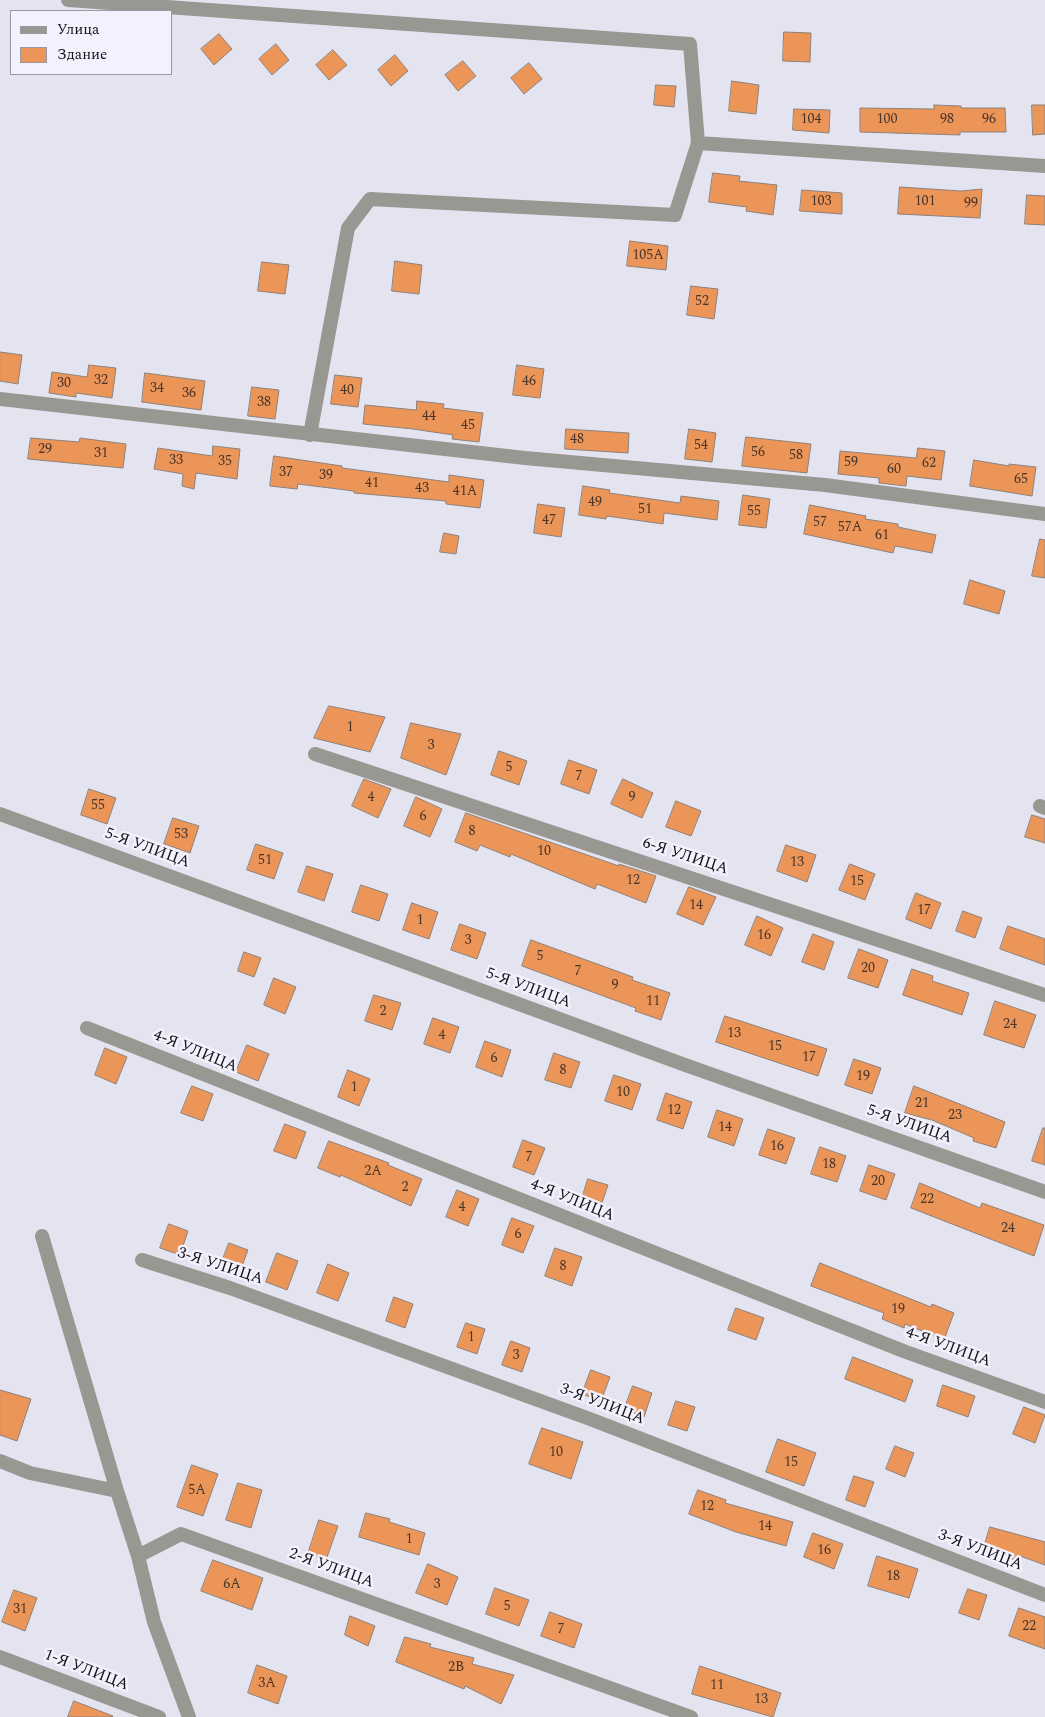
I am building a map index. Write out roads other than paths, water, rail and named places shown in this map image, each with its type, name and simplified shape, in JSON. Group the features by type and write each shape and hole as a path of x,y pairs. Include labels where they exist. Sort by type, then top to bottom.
{"street":[{"path":"68,0 690,44 698,143 675,215 370,199 348,228 310,435"},
{"path":"698,143 1045,166"},
{"path":"0,398 524,458 825,485 1045,514"},
{"name":"6-Я УЛИЦА","path":"314,754 1045,995"},
{"name":"5-Я УЛИЦА","path":"0,814 688,1066 1045,1192"},
{"name":"4-Я УЛИЦА","path":"87,1028 906,1352 1045,1402"},
{"path":"42,1236 138,1556 154,1622 189,1717"},
{"name":"3-Я УЛИЦА","path":"142,1260 240,1291 590,1419 1045,1595"},
{"path":"0,1461 30,1473 117,1491"},
{"name":"2-Я УЛИЦА","path":"138,1556 181,1534 691,1717"},
{"name":"1-Я УЛИЦА","path":"0,1658 159,1717"}]}
